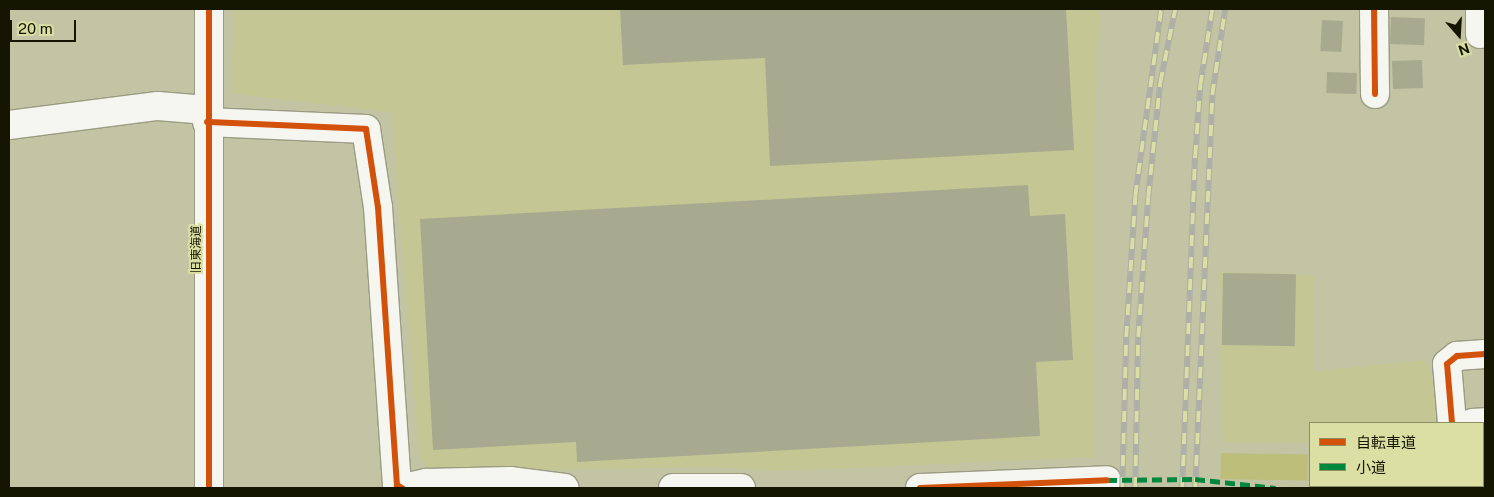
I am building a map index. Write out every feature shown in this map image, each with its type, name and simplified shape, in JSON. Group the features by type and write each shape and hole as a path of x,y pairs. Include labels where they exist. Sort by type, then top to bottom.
{"street":[{"name":"旧東海道","path":"209,9 207,116 209,488"},
{"path":"1374,9 1375,94"},
{"path":"9,125 158,106 207,116 366,129 380,235 397,485 403,488 426,483 510,481 565,488"},
{"path":"1452,422 1447,364 1457,356 1485,354"},
{"path":"920,488 1107,480"},
{"path":"673,488 741,488"}],"shaded area":[{"path":"233,9 1100,9 1093,155 1094,457 782,471 712,467 428,472 419,451 391,112 232,94"},
{"path":"1220,272 1314,275 1313,371 1426,360 1439,398 1441,422 1309,422 1309,443 1221,442"},
{"path":"1221,453 1308,455 1308,481 1221,479"},
{"path":"1321,487 1445,487 1445,488"}],"building":[{"path":"620,9 1066,9 1074,150 770,166 765,58 623,65"},
{"path":"1391,17 1425,18 1424,45 1390,44"},
{"path":"1322,20 1343,21 1341,52 1320,51"},
{"path":"1422,60 1423,88 1393,89 1392,61"},
{"path":"1327,72 1357,73 1356,94 1326,93"},
{"path":"1028,185 1030,216 1065,214 1073,360 1036,362 1040,436 577,462 576,442 433,450 420,219"},
{"path":"1223,273 1296,274 1295,346 1222,345"}],"railway":[{"path":"1122,488 1126,337 1135,196 1161,9"},
{"path":"1135,488 1138,337 1148,197 1160,83 1175,9"},
{"path":"1182,488 1195,156 1200,86 1212,9"},
{"path":"1195,488 1212,95 1225,9"}],"marked path":[{"path":"1107,480 1195,479 1276,488"}],"cycle path":[{"path":"209,9 209,488"},
{"path":"1374,9 1375,94"},
{"path":"207,122 366,129 378,207 397,485 402,488"},
{"path":"1452,422 1447,364 1457,356 1485,354"},
{"path":"920,488 1107,480"}]}
